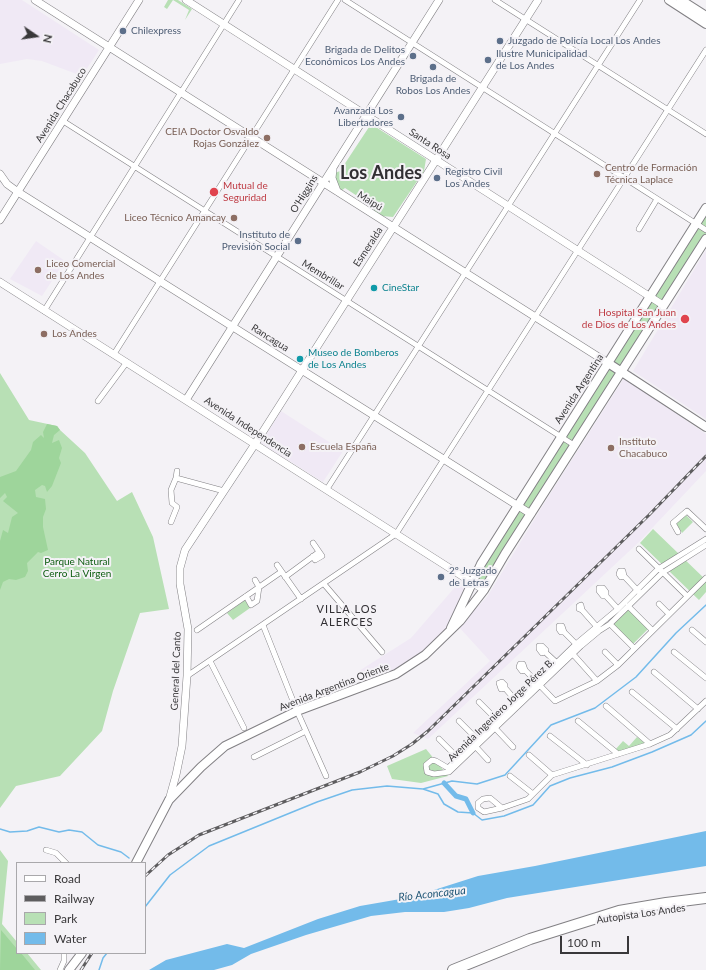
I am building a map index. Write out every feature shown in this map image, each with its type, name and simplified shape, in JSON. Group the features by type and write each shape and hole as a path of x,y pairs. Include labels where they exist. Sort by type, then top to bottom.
{"highway":[{"name":"Autopista Los Andes","path":"453,970 530,939 576,924 632,909 706,898"},
{"name":"Autopista Los Andes","path":"576,924 634,914 706,905"}],"main road":[{"name":"Maipú","path":"34,0 43,2 109,47 608,363 706,427"},
{"name":"Avenida Chacabuco","path":"0,220 139,0"},
{"name":"Santa Rosa","path":"186,0 663,305"},
{"name":"O'Higgins","path":"186,400 439,0"},
{"name":"Esmeralda","path":"255,444 538,0"},
{"path":"670,0 706,24"},
{"path":"681,0 706,16"},
{"path":"360,125 371,120 378,123"},
{"path":"427,154 430,164 427,173"},
{"path":"334,164 332,178 338,192"},
{"name":"Rancagua","path":"0,174 7,184 18,192 531,514"},
{"name":"Avenida Argentina","path":"471,581 560,436 706,208"},
{"path":"380,219 391,220 399,217"},
{"path":"484,590 574,445 706,239"},
{"name":"Avenida Independencia","path":"0,282 484,590"},
{"name":"General del Canto","path":"137,862 169,800 182,746 187,676 188,629 180,584 180,568 185,550 255,444"},
{"name":"Avenida Argentina Oriente","path":"449,633 471,581"},
{"name":"Avenida Argentina Oriente","path":"169,800 201,767 225,746 297,711 396,674 424,655 449,633 484,590"},
{"path":"69,970 81,954"}],"street":[{"path":"44,311 239,0"},
{"path":"114,354 338,0"},
{"path":"345,0 706,230"},
{"path":"495,0 706,134"},
{"path":"327,489 464,272 640,0"},
{"path":"187,676 301,600 396,534 443,458 706,50"},
{"name":"Membrillar","path":"63,121 574,445"},
{"path":"639,229 657,199"},
{"path":"98,401 126,362"},
{"path":"171,522 177,507 172,502 171,490 177,471"},
{"path":"176,478 224,491"},
{"path":"678,532 673,523 687,510 706,528"},
{"name":"Avenida Ingeniero Jorge Pérez B.","path":"693,551 706,539"},
{"path":"285,577 313,556 320,554 314,544"},
{"name":"Avenida Ingeniero Jorge Pérez B.","path":"639,592 628,606 610,624 599,628 576,644 571,653 557,663 538,684 476,747 447,772 430,774 426,768 426,765 432,760 448,768 460,760 478,740 518,702 538,684 571,653 599,628 618,610 639,592 660,571 706,545"},
{"path":"639,549 687,596"},
{"path":"277,565 301,600"},
{"path":"197,630 281,572"},
{"path":"624,576 639,592"},
{"path":"525,670 555,701 597,681 606,676 618,665 706,578"},
{"path":"246,596 251,605 257,601 260,587 255,580"},
{"path":"324,584 382,652"},
{"path":"606,596 618,610"},
{"path":"658,604 669,614"},
{"path":"628,606 652,630"},
{"path":"582,610 599,628"},
{"path":"610,624 634,648"},
{"path":"263,625 297,711 326,776"},
{"path":"692,630 706,642"},
{"path":"564,632 576,644"},
{"path":"545,652 557,663"},
{"path":"605,652 618,665"},
{"path":"674,652 706,678"},
{"path":"571,653 597,681"},
{"path":"210,661 244,728"},
{"path":"654,672 698,709"},
{"path":"505,688 518,702"},
{"path":"632,692 677,729"},
{"path":"502,808 528,799 552,775 650,744 670,735 706,701"},
{"path":"479,702 498,721 495,728 513,747"},
{"path":"606,706 650,744"},
{"path":"459,721 478,740"},
{"path":"578,721 618,754"},
{"path":"254,757 306,731"},
{"path":"550,736 587,765"},
{"path":"439,739 460,760"},
{"path":"476,747 489,759 483,765"},
{"path":"529,755 552,775"},
{"path":"510,776 533,794"},
{"path":"46,850 56,854 65,862"},
{"path":"60,970 64,961 64,954"}],"shaded area":[{"path":"0,0 22,0 99,50 82,76 42,61 27,59 0,64"},
{"name":"Liceo Comercial de Los Andes","path":"36,241 65,261 42,296 10,279"},
{"name":"Hospital San Juan de Dios de Los Andes","path":"706,250 706,419 633,371"},
{"path":"624,378 706,434 706,471 639,542 428,739 413,733 490,661 458,626 487,597 545,502"},
{"name":"Escuela España","path":"281,411 343,451 323,482 261,443"},
{"path":"462,579 467,583 448,628 423,652 396,670 365,685 359,671 411,638"}],"green space":[{"path":"168,0 173,0 167,9 164,7"},
{"path":"173,0 178,0 192,9 185,20 189,10"},
{"path":"371,124 426,159 424,171 393,217 382,216 374,212 374,207 345,188 341,191 337,187 335,173 340,171"},
{"path":"706,214 706,236 483,586 473,580"},
{"name":"Parque Natural Cerro La Virgen","path":"0,373 29,420 57,426 85,453 117,501 132,492 153,537 169,609 140,613 113,691 102,731 60,776 16,786 0,808"},
{"path":"47,424 57,426 60,430 54,435 52,443 59,440 62,448 59,458 61,463 52,486 47,492 45,486 42,485 35,490 36,497 45,499 46,509 43,517 43,527 48,550 41,553 38,552 27,563 28,571 25,577 16,580 9,579 3,582 0,590 0,541 3,530 8,533 12,517 18,513 3,501 7,497 5,493 0,498 0,477 16,471 31,450 33,442 41,435 44,438 43,432"},
{"path":"686,515 693,522 682,533 676,523"},
{"path":"653,529 706,580 706,592 699,600 640,543"},
{"path":"245,600 250,608 233,620 227,613"},
{"path":"629,609 648,629 633,644 613,625"},
{"path":"637,737 645,743 618,752 615,750 623,741 629,746"},
{"path":"426,749 448,776 421,783 392,779 387,766"},
{"path":"0,850 8,861 2,924 16,941 16,954 28,954 41,970 0,970"},
{"path":"1,930 16,948 16,954 22,954 35,970 0,970"}],"water":[{"name":"Río Aconcagua","path":"706,831 706,866 507,898 469,908 444,912 405,912 371,916 306,935 251,954 232,965 214,970 149,970 166,960 227,944 244,948 318,919 360,906 412,897 478,876 535,866"}],"waterway":[{"path":"146,906 170,875 209,846 317,802 352,790 387,786 423,789 452,781 477,784 505,775 551,725 595,708 636,677 676,633 706,605"},
{"path":"423,789 438,794 444,804 458,812 473,813 482,820 504,816 533,805 550,786 570,778 612,767 652,752 691,735 706,721"},
{"path":"444,783 456,796 466,799 473,813"},
{"path":"0,829 10,832 27,831 39,827 59,832 69,830 82,832 98,845 121,852 129,858"},
{"path":"99,970 103,958 106,954"}],"railway":[{"path":"146,875 168,855 199,835 360,772 393,756 412,744 428,731 649,515 706,456"},
{"path":"81,970 91,954"}],"place":[{"name":"Chilexpress","path":"123,31"},
{"name":"Juzgado de Policía Local Los Andes","path":"500,41"},
{"name":"Brigada de Delitos Económicos Los Andes","path":"413,56"},
{"name":"Ilustre Municipalidad de Los Andes","path":"488,60"},
{"name":"Brigada de Robos Los Andes","path":"433,67"},
{"name":"Avanzada Los Libertadores","path":"401,117"},
{"name":"CEIA Doctor Osvaldo Rojas González","path":"267,138"},
{"name":"Centro de Formación Técnica Laplace","path":"597,174"},
{"name":"Registro Civil Los Andes","path":"437,178"},
{"name":"Mutual de Seguridad","path":"214,192"},
{"name":"Liceo Técnico Amancay","path":"234,218"},
{"name":"Instituto de Previsión Social","path":"298,241"},
{"name":"Liceo Comercial de Los Andes","path":"38,270"},
{"name":"CineStar","path":"374,288"},
{"name":"Hospital San Juan de Dios de Los Andes","path":"685,319"},
{"name":"Los Andes","path":"44,334"},
{"name":"Museo de Bomberos de Los Andes","path":"300,359"},
{"name":"Escuela España","path":"302,447"},
{"name":"Instituto Chacabuco","path":"611,448"},
{"name":"2º Juzgado de Letras","path":"441,577"}],"district":[{"name":"Los Andes","path":"381,173"},
{"name":"VILLA LOS ALERCES","path":"347,615"}]}
